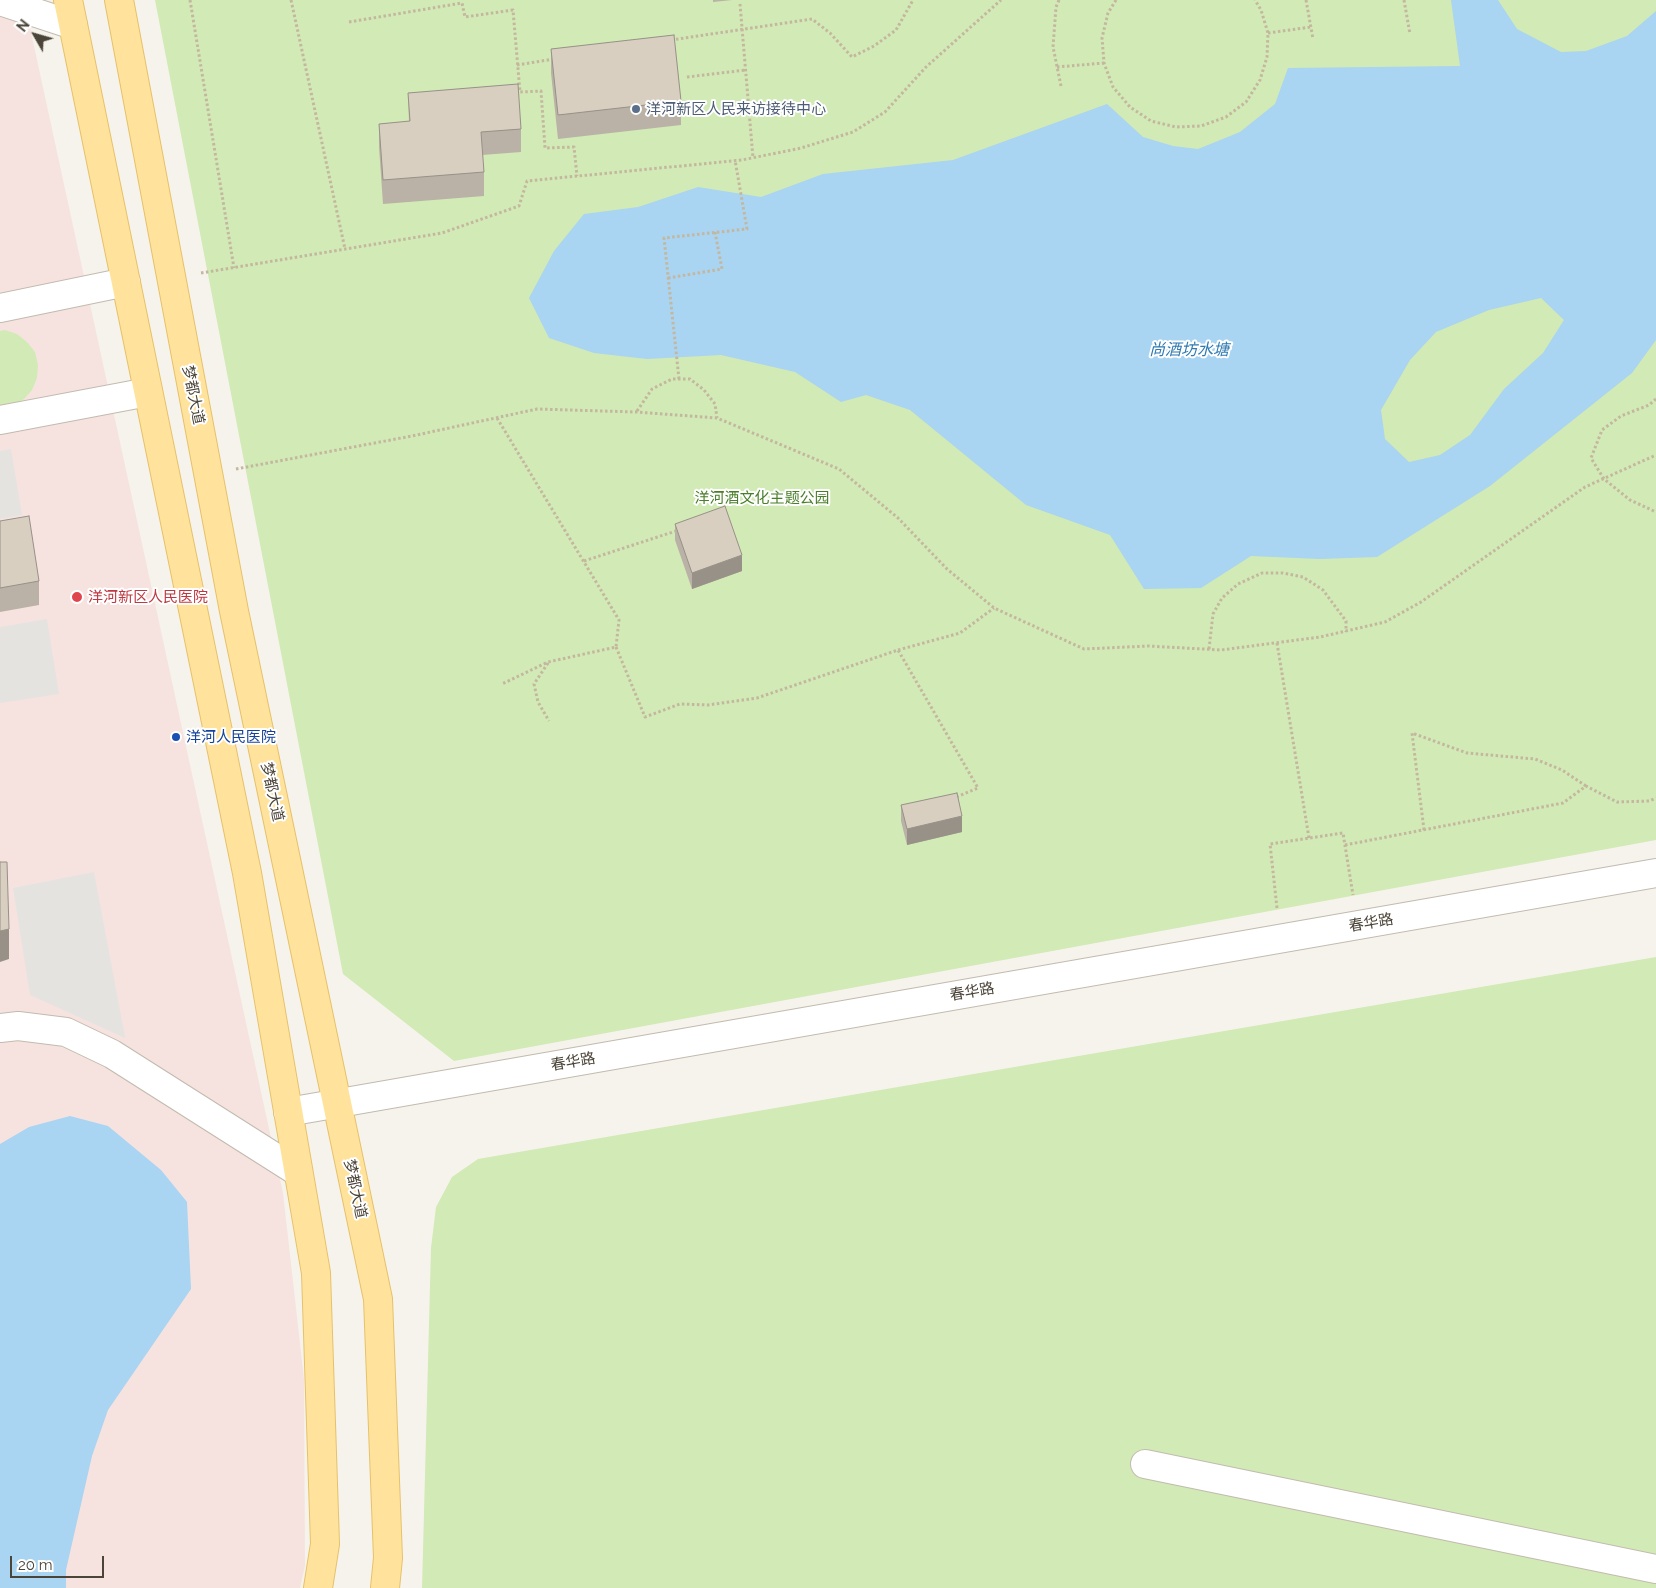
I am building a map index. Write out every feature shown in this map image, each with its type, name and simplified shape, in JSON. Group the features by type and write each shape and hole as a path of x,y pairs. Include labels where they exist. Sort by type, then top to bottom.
{"main road":[{"name":"梦都大道","path":"118,0 234,611 378,1299 388,1558 385,1588"},
{"path":"70,12 247,873 316,1273 325,1544 318,1588"}],"street":[{"path":"0,1 70,12"},
{"path":"0,308 126,282"},
{"path":"0,420 148,392"},
{"name":"春华路","path":"288,1112 1656,873"},
{"path":"0,1028 18,1026 66,1032 112,1054 298,1172"},
{"path":"1145,1464 1656,1569"}],"path":[{"path":"190,0 234,268"},
{"path":"291,0 345,249"},
{"path":"664,41 812,19 830,33 852,57 874,46 896,30 913,0"},
{"path":"171,278 442,233 519,206 527,181 753,158 801,148 852,132 885,112 926,67 1001,0"},
{"path":"1059,0 1056,6 1053,47 1061,86"},
{"path":"1116,0 1108,13 1102,38 1104,63 1113,87 1130,107 1151,121 1176,127 1201,126 1226,117 1246,102 1260,80 1267,57 1268,33 1261,10 1255,0"},
{"path":"1306,0 1313,39"},
{"path":"1404,0 1410,34"},
{"path":"349,22 462,3 465,17 513,10 520,92 541,90 545,148 574,147 578,176"},
{"path":"740,4 753,158"},
{"path":"1268,33 1311,27"},
{"path":"517,65 557,58"},
{"path":"1057,67 1104,63"},
{"path":"687,77 746,70"},
{"path":"679,379 664,238 747,229 735,160"},
{"path":"668,278 722,270 714,232"},
{"path":"636,412 652,389 672,379 690,379 704,390 715,404 717,418"},
{"path":"1656,399 1650,405 1620,416 1602,430 1591,458 1604,479 1630,500 1656,512"},
{"path":"208,474 412,436 538,409 636,412 717,418 839,469 898,518 947,569 994,608 1084,649 1148,646 1209,649 1277,643 1346,632 1385,622 1421,602 1585,487 1656,455"},
{"path":"497,418 620,620 616,647 645,717 680,704 708,705 757,698 898,650 960,633 994,608"},
{"path":"584,561 682,529"},
{"path":"1209,649 1213,614 1222,598 1238,584 1262,573 1283,573 1303,577 1323,590 1346,621 1346,632"},
{"path":"1277,643 1309,838"},
{"path":"502,684 548,662 616,647"},
{"path":"898,650 978,788 952,799"},
{"path":"548,662 534,684 538,702 549,721"},
{"path":"1424,830 1412,733 1467,752 1535,759 1562,770 1586,786 1617,802 1649,801 1656,798"},
{"path":"1345,845 1562,803 1586,786"},
{"path":"1280,939 1270,844 1343,833 1358,925"}],"shaded area":[{"name":"洋河新区人民医院","path":"0,0 24,0 283,1193 304,1379 305,1566 300,1588 0,1588"},
{"path":"11,449 22,515 0,519 0,451"},
{"path":"47,619 59,694 0,703 0,627"},
{"path":"94,872 125,1038 30,995 13,888"}],"green space":[{"name":"洋河酒文化主题公园","path":"155,0 1656,0 1656,840 454,1061 343,974"},
{"path":"5,330 17,334 27,342 35,352 38,365 37,378 32,390 24,399 13,406 0,408 0,331"},
{"path":"1656,957 1656,1588 422,1588 431,1248 436,1207 452,1177 478,1159"}],"water":[{"name":"尚酒坊水塘","path":"1451,0 1498,0 1517,29 1561,52 1586,51 1627,36 1656,11 1656,340 1632,373 1490,486 1377,557 1320,559 1251,556 1201,588 1144,589 1110,535 1026,505 910,410 866,395 841,402 795,372 721,355 647,359 594,353 549,338 529,298 554,251 584,214 638,207 698,187 761,197 823,174 953,160 1107,104 1143,137 1173,146 1198,149 1240,132 1275,104 1288,68 1460,66","holes":["1541,298 1564,320 1543,353 1504,389 1470,435 1440,455 1409,462 1385,439 1381,410 1410,360 1436,332 1489,310"]},
{"path":"70,1116 108,1126 161,1170 187,1202 191,1289 108,1410 92,1456 66,1570 66,1588 0,1588 0,1144 29,1127"}],"building":[{"path":"674,35 681,101 558,115 551,49"},
{"path":"518,84 521,129 481,132 484,172 383,180 379,124 410,121 408,93"},
{"path":"725,506 742,555 692,573 675,524"},
{"path":"29,516 39,581 0,588 0,521"},
{"path":"957,793 962,816 907,829 901,805"},
{"path":"0,862 7,862 9,929 0,931"}],"place":[{"name":"洋河新区人民来访接待中心","path":"636,109"},
{"name":"洋河新区人民医院","path":"77,597"},
{"name":"洋河人民医院","path":"176,737"}]}
